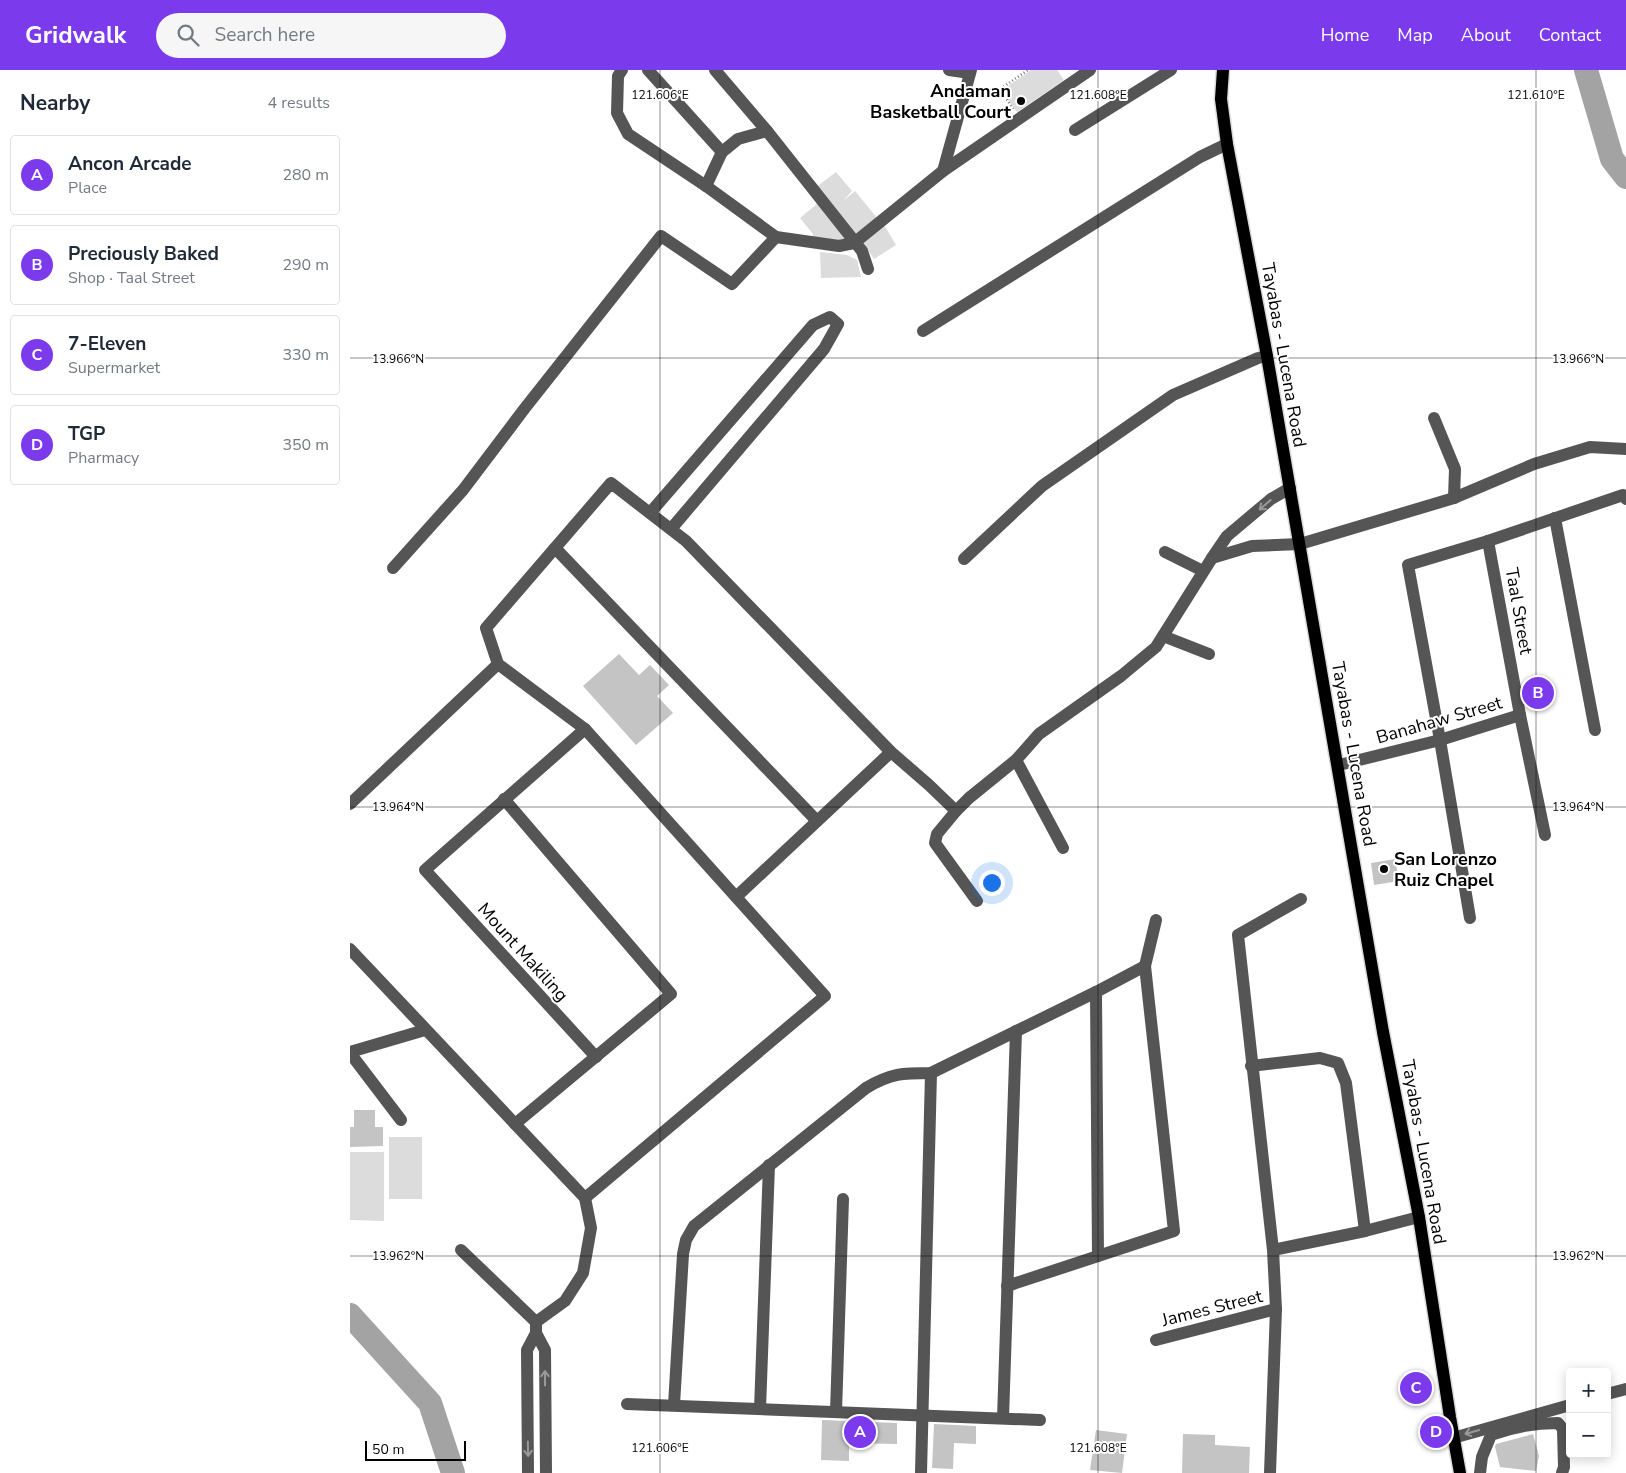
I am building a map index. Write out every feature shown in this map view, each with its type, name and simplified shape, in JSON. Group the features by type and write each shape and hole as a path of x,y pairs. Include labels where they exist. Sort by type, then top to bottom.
{"main road":[{"name":"Tayabas - Lucena Road","path":"1223,70 1221,100 1227,144 1267,356 1384,1032 1419,1217 1460,1473"}],"street":[{"path":"622,70 618,76 617,113 628,134 706,186 776,237 839,246 854,243 943,171 1090,70"},
{"path":"648,70 722,152"},
{"path":"715,70 767,131 862,251 868,269"},
{"path":"943,171 970,72 949,70"},
{"path":"1075,130 1170,70"},
{"path":"706,186 722,152 738,139 767,131"},
{"path":"923,330 1200,157 1227,144"},
{"path":"393,568 463,490 524,408 661,236 732,284 776,237"},
{"path":"650,513 813,325 830,317 838,324 824,349 671,529"},
{"path":"964,559 1042,486 1173,395 1258,358 1267,356"},
{"path":"1434,418 1455,469 1454,498"},
{"path":"1212,558 1252,546 1300,544 1454,498 1534,464 1590,447 1626,449"},
{"path":"585,1198 825,996 584,729 498,664 486,628 611,483 686,541 891,752 929,784 956,812"},
{"path":"977,901 935,843 937,834 969,798 1016,760 1039,734 1121,676 1156,647 1227,536 1271,499 1290,488"},
{"path":"1470,918 1408,565 1488,541 1623,495 1626,499"},
{"path":"1556,518 1595,730"},
{"name":"Taal Street","path":"1488,541 1520,714 1545,835"},
{"path":"555,548 816,821"},
{"path":"1165,552 1203,571"},
{"path":"1163,636 1209,654"},
{"path":"350,804 498,664"},
{"name":"Banahaw Street","path":"1339,765 1440,740 1520,714"},
{"path":"515,1124 671,994 504,799 584,729"},
{"path":"736,897 891,752"},
{"path":"1016,760 1062,848"},
{"name":"Mount Makiling","path":"504,799 425,870 596,1057"},
{"path":"1270,1473 1276,1310 1273,1250 1251,1066 1238,935 1301,898"},
{"path":"1007,1286 1174,1231 1145,966 1156,920"},
{"path":"350,949 585,1198 591,1228 583,1273 565,1301 536,1328 527,1350 528,1473"},
{"path":"674,1406 683,1254 686,1240 694,1226 866,1088 882,1078 902,1073 931,1073 1145,966"},
{"path":"1096,992 1098,1256"},
{"path":"401,1120 350,1052 426,1030"},
{"path":"1002,1418 1016,1031"},
{"path":"1251,1066 1320,1058 1338,1063 1346,1083 1365,1231"},
{"path":"921,1473 931,1073"},
{"path":"760,1409 769,1166"},
{"path":"836,1412 843,1199"},
{"path":"1273,1250 1365,1231 1419,1217"},
{"path":"461,1250 536,1328 545,1350 546,1473"},
{"name":"James Street","path":"1156,1340 1276,1310"},
{"path":"1611,1393 1626,1389"},
{"path":"628,1404 1040,1420"},
{"path":"1453,1438 1566,1406"},
{"path":"1480,1473 1482,1457 1492,1435 1505,1430 1558,1423 1563,1429 1564,1467 1562,1473"}],"path":[{"path":"1019,119 1000,89 1028,70"}],"shaded area":[{"name":"Andaman Basketball Court","path":"1031,70 1057,70 1064,80 1017,112 1001,91"},
{"path":"836,172 852,191 843,201 855,191 877,218 852,237 815,188"},
{"path":"818,203 852,241 813,239 813,234 800,218"},
{"path":"884,225 896,245 874,259 861,239"},
{"path":"820,252 847,255 857,260 861,277 821,278"},
{"path":"389,1137 422,1137 422,1199 389,1199"},
{"path":"350,1152 384,1152 384,1221 350,1220"}],"building":[{"path":"619,654 639,675 650,665 669,685 657,696 673,713 636,745 583,686"},
{"name":"San Lorenzo Ruiz Chapel","path":"1395,859 1399,881 1374,885 1371,863"},
{"path":"354,1110 375,1110 375,1127 383,1127 383,1146 350,1147 350,1127 354,1127"},
{"path":"822,1420 897,1423 897,1444 849,1443 849,1461 821,1460"},
{"path":"934,1424 976,1426 976,1444 954,1443 953,1469 932,1468"},
{"path":"1096,1430 1127,1434 1122,1473 1090,1470"},
{"path":"1183,1434 1215,1435 1215,1445 1250,1447 1249,1473 1182,1473"},
{"path":"1533,1434 1539,1456 1536,1471 1500,1467 1496,1444"}],"waterway":[{"path":"1586,70 1612,159 1626,177"},
{"path":"350,1315 430,1403 453,1473"}],"place":[{"name":"Andaman Basketball Court","path":"1021,101"},
{"name":"Preciously Baked","path":"1538,693"},
{"name":"San Lorenzo Ruiz Chapel","path":"1384,869"},
{"name":"7-Eleven","path":"1416,1388"},
{"name":"Ancon Arcade","path":"860,1432"},
{"name":"TGP","path":"1436,1432"}]}
